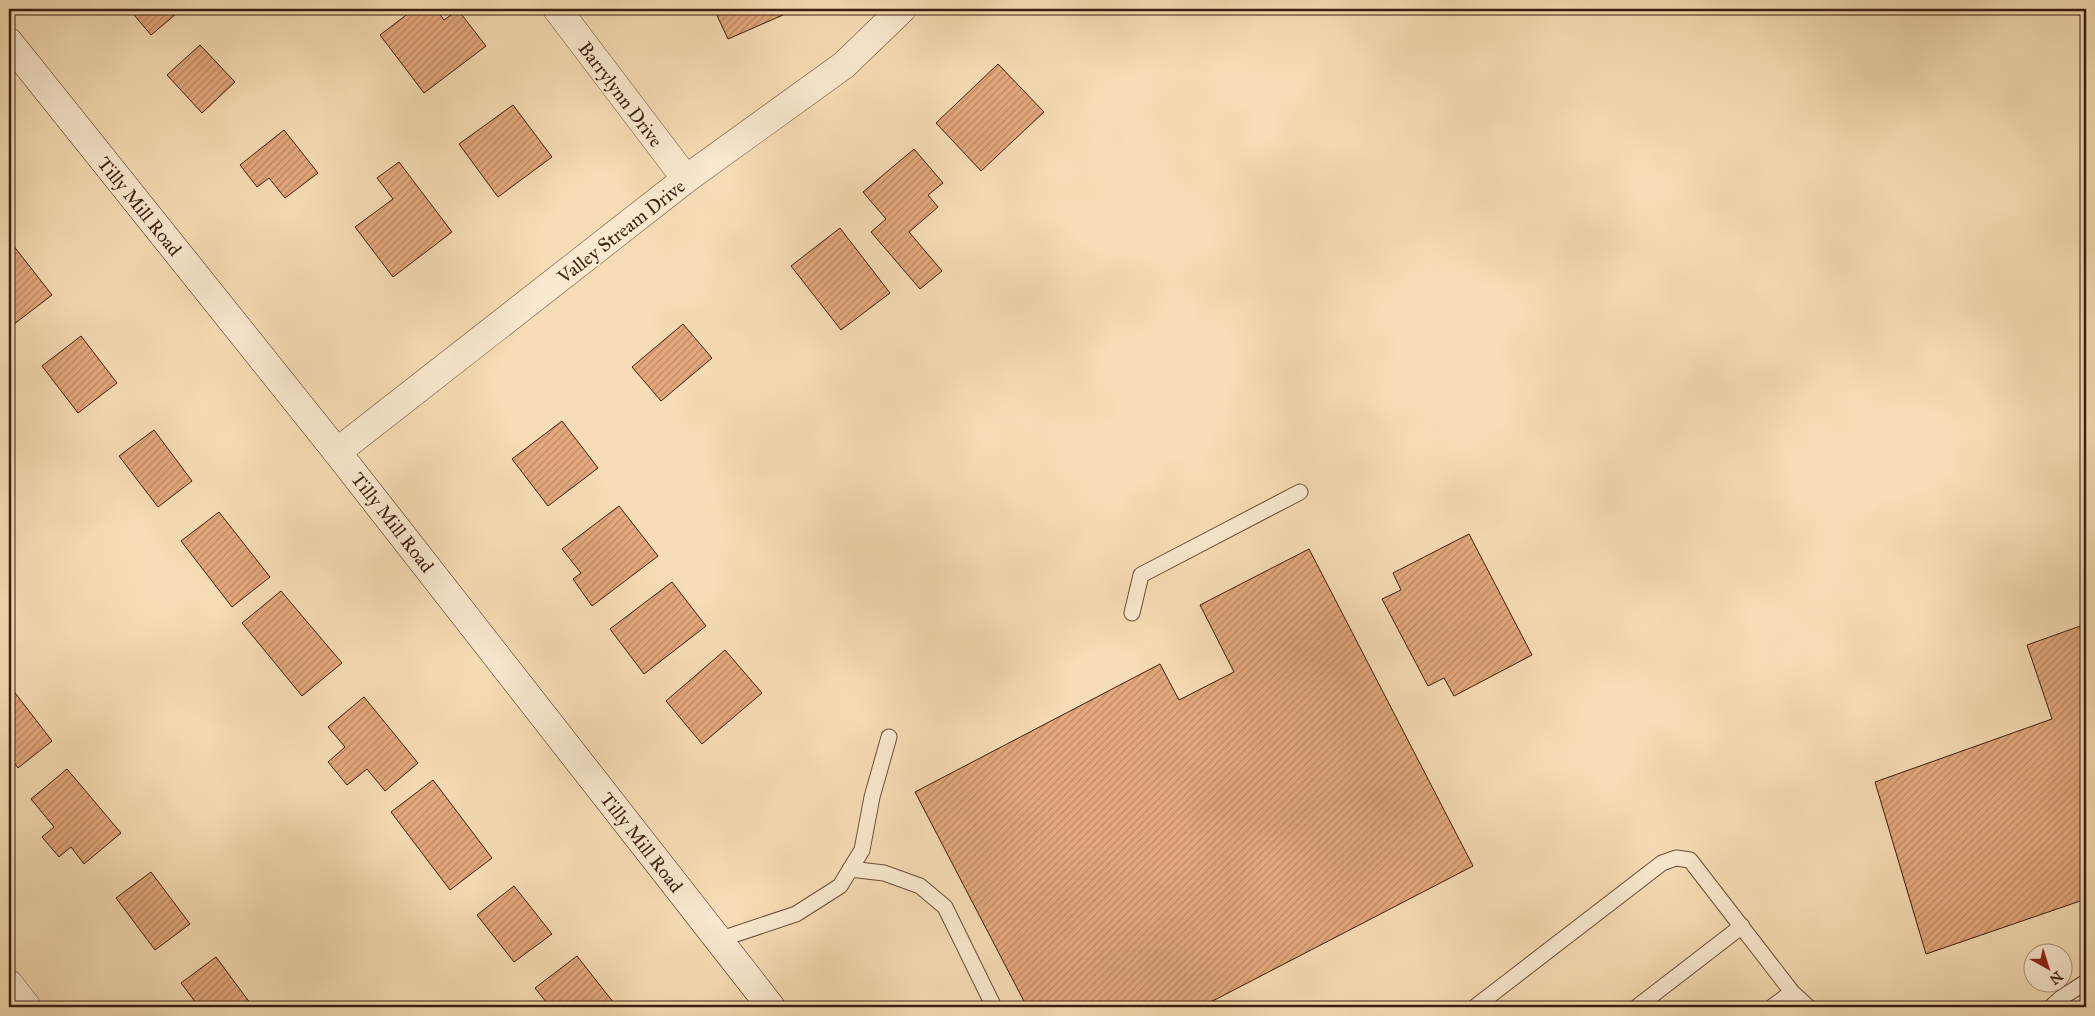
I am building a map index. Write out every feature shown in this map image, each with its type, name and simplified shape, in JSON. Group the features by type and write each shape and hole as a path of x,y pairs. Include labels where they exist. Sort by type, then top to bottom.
{"street":[{"name":"Barrylynn Drive","path":"557,9 686,179"},
{"name":"Valley Stream Drive","path":"337,452 686,179 844,65 902,9"},
{"name":"Tilly Mill Road","path":"9,42 337,452 771,1007"},
{"path":"9,984 27,1007"}],"lane":[{"path":"1132,613 1140,575 1300,492"},
{"path":"718,940 796,914 840,886 862,850 872,797 889,737"},
{"path":"1475,1007 1662,863 1676,858 1690,860 1792,992 1808,1007"},
{"path":"850,869 884,873 920,886 945,906 994,1007"},
{"path":"1637,1007 1742,926"},
{"path":"2051,1007 2061,998 2086,982"},
{"path":"1772,1007 1792,992"}],"building":[{"path":"129,9 182,9 151,35"},
{"path":"414,9 436,9 444,20 458,10 486,46 424,93 380,35"},
{"path":"714,9 781,9 783,15 728,39"},
{"path":"200,45 235,82 202,113 167,75"},
{"path":"998,64 1044,112 981,171 936,123"},
{"path":"513,105 552,157 498,197 459,144"},
{"path":"284,130 318,173 285,198 269,178 257,187 240,165"},
{"path":"914,149 943,183 928,195 938,207 909,232 942,271 920,289 871,232 886,219 863,192"},
{"path":"399,162 452,232 393,277 355,227 393,199 377,178"},
{"path":"840,228 890,293 841,330 791,266"},
{"path":"9,240 52,295 9,328"},
{"path":"683,324 712,358 661,401 632,367"},
{"path":"81,336 117,383 78,413 42,366"},
{"path":"562,421 598,468 548,506 512,459"},
{"path":"154,430 192,481 158,507 119,456"},
{"path":"619,506 658,556 592,606 573,579 581,573 562,549"},
{"path":"219,512 270,577 232,607 181,541"},
{"path":"1469,534 1532,655 1454,696 1444,678 1428,686 1382,599 1401,590 1393,573"},
{"path":"1309,549 1473,866 1201,1007 1027,1007 915,792 1160,664 1179,700 1234,672 1200,605"},
{"path":"672,582 706,626 644,674 610,629"},
{"path":"281,591 342,663 302,696 242,623"},
{"path":"2086,624 2086,899 1926,954 1875,782 2052,719 2027,645"},
{"path":"725,650 762,693 702,744 666,701"},
{"path":"9,685 52,741 18,768 9,756"},
{"path":"364,697 418,763 385,791 367,769 347,785 328,762 345,747 328,727"},
{"path":"67,769 121,833 84,864 71,847 59,857 42,837 54,827 31,799"},
{"path":"433,780 492,858 450,890 391,812"},
{"path":"151,872 190,924 155,950 116,898"},
{"path":"514,886 552,934 514,962 477,915"},
{"path":"577,956 617,1007 550,1007 535,988"},
{"path":"216,957 253,1007 199,1007 181,983"}]}
